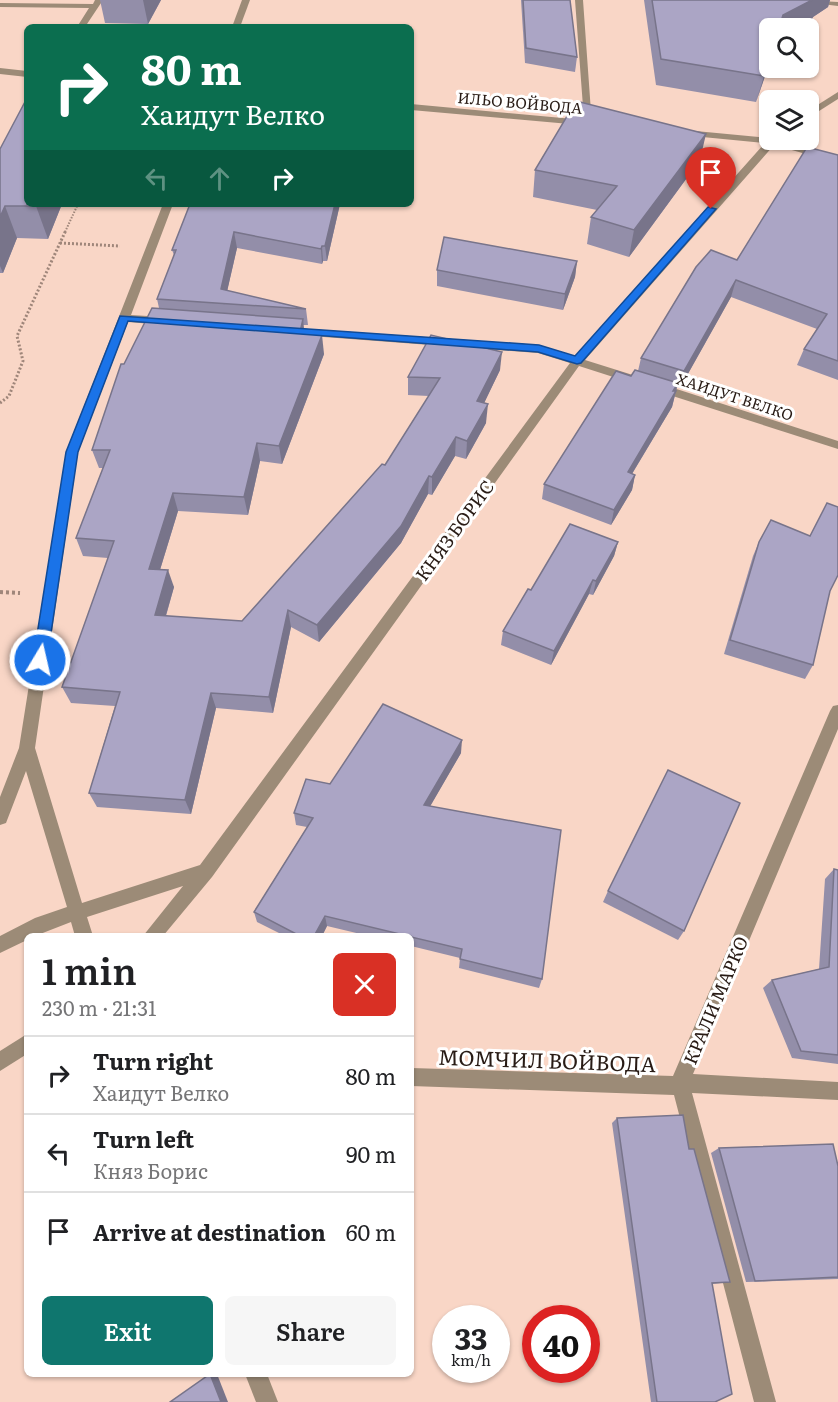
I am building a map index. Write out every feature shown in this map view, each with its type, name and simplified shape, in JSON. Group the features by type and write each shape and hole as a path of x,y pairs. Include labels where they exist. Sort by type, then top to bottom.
{"street":[{"path":"237,24 246,0"},
{"path":"579,0 589,124"},
{"path":"805,0 838,4"},
{"path":"0,5 97,3"},
{"path":"83,24 97,3"},
{"path":"0,71 24,74"},
{"path":"819,108 838,95"},
{"name":"ИЛЬО ВОЙВОДА","path":"414,107 600,125"},
{"path":"669,131 759,139"},
{"name":"КНЯЗ БОРИС","path":"154,933 206,871 577,361 763,150"},
{"path":"805,150 838,160"},
{"path":"0,818 27,748 72,452 167,207"},
{"path":"124,318 171,322"},
{"name":"ХАИДУТ ВЕЛКО","path":"266,328 539,349 838,445"},
{"name":"КРАЛИ МАРКО","path":"765,1402 680,1083 838,711"},
{"path":"27,748 83,933"},
{"path":"0,945 41,924 206,871"},
{"path":"0,1062 24,1045"},
{"name":"МОМЧИЛ ВОЙВОДА","path":"414,1077 679,1086 680,1083 838,1091"},
{"path":"257,1377 267,1402"}],"path":[{"path":"0,403 9,396 23,362 17,336 77,207"},
{"path":"60,243 151,248"}],"building":[{"path":"523,0 570,0 577,57 526,48"},
{"path":"652,0 812,0 783,15 782,18 759,18 759,75 661,59"},
{"path":"576,101 706,134 634,230 591,217 617,186 535,170"},
{"path":"24,104 24,206 5,206 0,217 0,149"},
{"path":"805,150 819,150 838,155 838,361 804,349 827,314 736,280 684,371 641,358 696,267 711,250 737,260"},
{"path":"189,207 334,207 325,246 321,249 234,232 221,289 306,309 157,299 176,250 172,250"},
{"path":"444,237 577,261 565,294 437,270"},
{"path":"152,308 303,319 300,332 322,335 279,446 257,443 244,497 173,493 149,569 168,570 155,615 242,621 382,464 385,465 440,378 408,377 431,335 502,352 477,401 488,404 467,441 456,437 432,477 429,476 401,526 317,625 288,610 269,697 211,693 185,800 89,793 120,692 62,687 114,541 76,538 110,450 92,450 121,364 124,364"},
{"path":"635,370 678,383 673,391 676,391 628,472 635,475 614,510 544,484 616,371 631,376"},
{"path":"827,503 838,507 838,575 830,591 813,665 730,640 759,542 771,520 810,536"},
{"path":"570,524 618,542 596,581 593,580 554,651 503,631 528,589 531,590"},
{"path":"383,704 462,740 424,805 561,830 542,979 460,959 462,949 414,938 414,933 396,933 325,916 316,933 294,933 254,912 313,818 294,813 306,779 330,784"},
{"path":"668,770 740,803 684,931 608,891"},
{"path":"834,869 838,870 838,1055 801,1051 772,980 829,967"},
{"path":"683,1115 689,1149 694,1149 730,1282 712,1283 732,1394 715,1402 657,1402 617,1118"},
{"path":"833,1144 838,1166 838,1277 755,1281 719,1148"},
{"path":"206,1377 211,1377 221,1402 170,1402"}],"route":[{"path":"40,660 72,452 124,318 539,349 577,361 711,209"}]}
